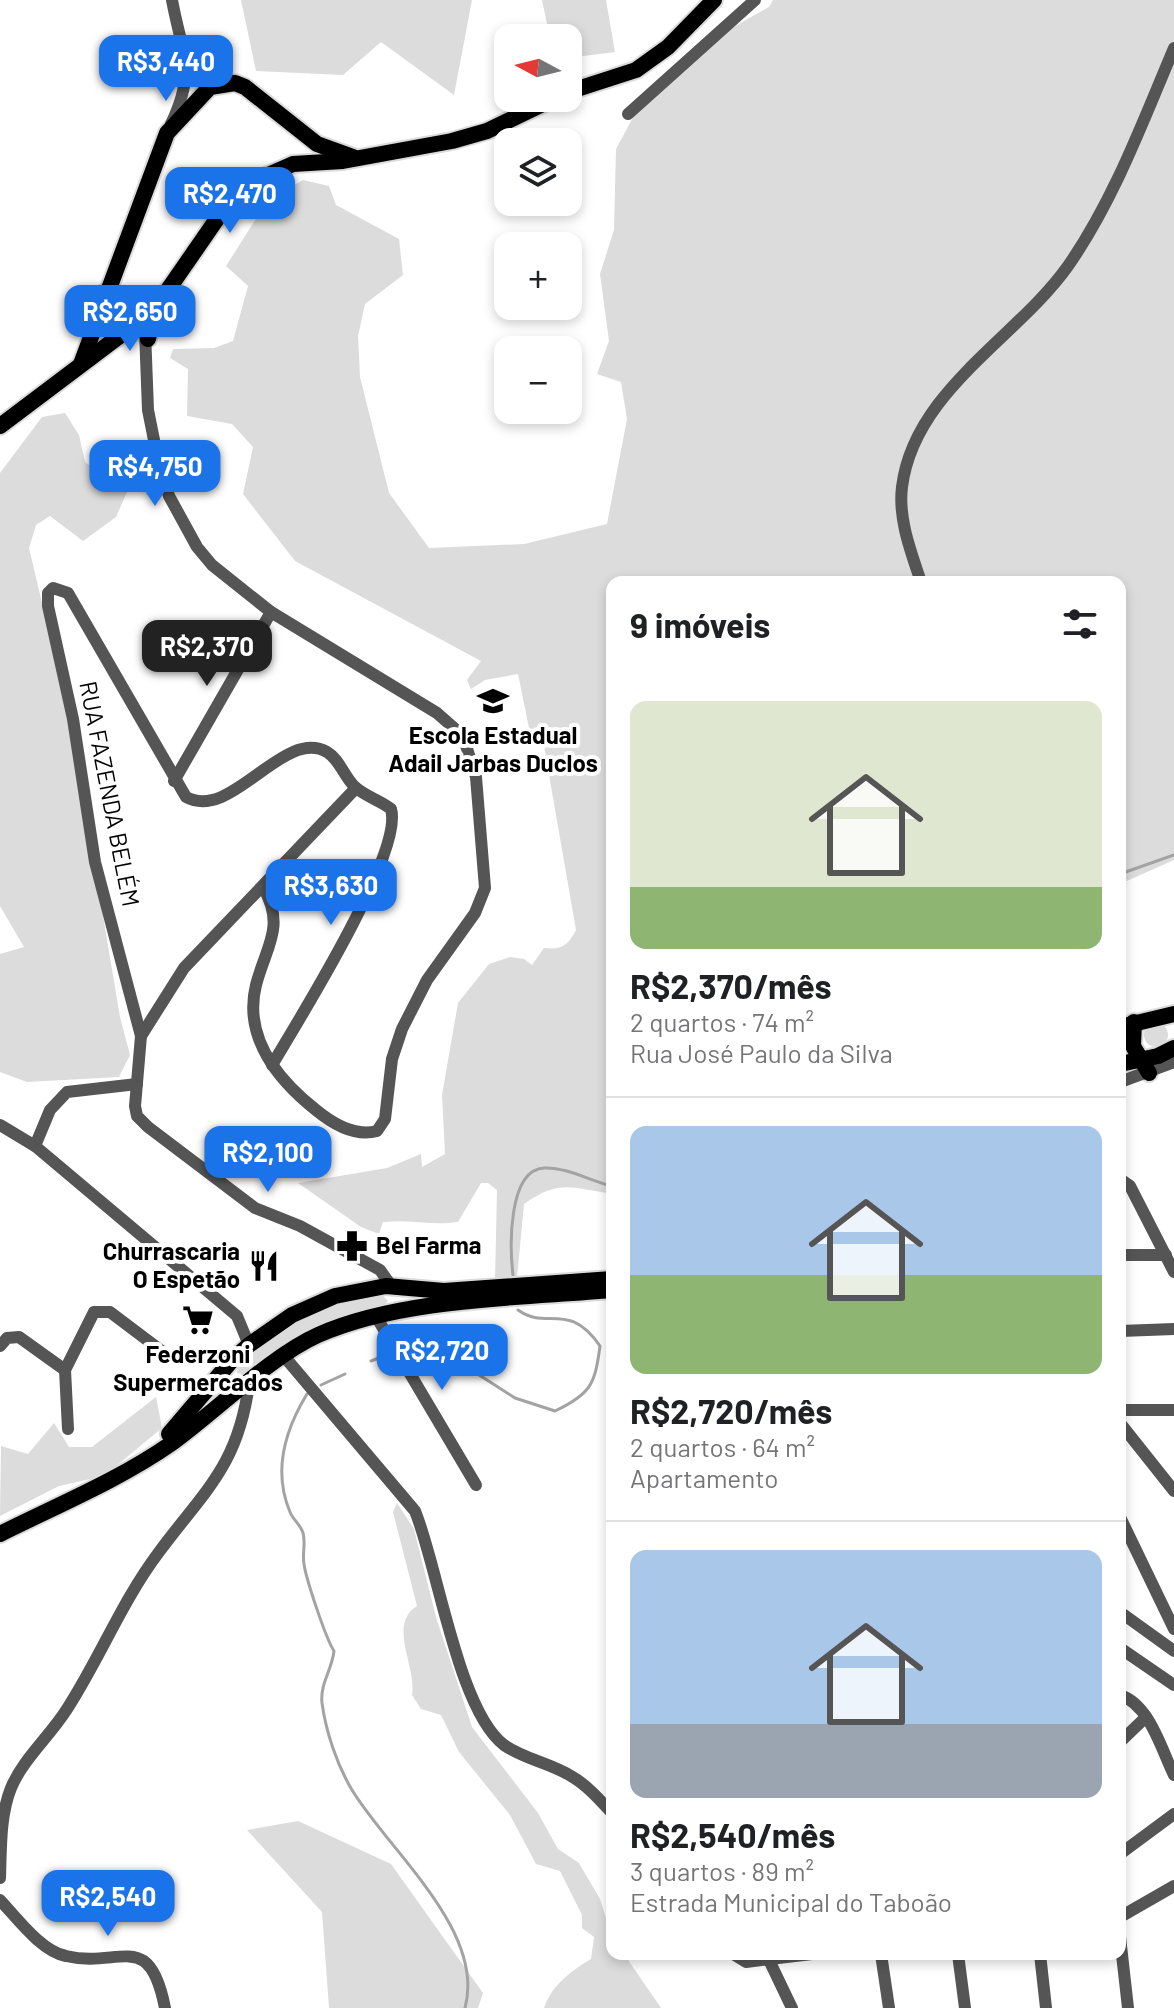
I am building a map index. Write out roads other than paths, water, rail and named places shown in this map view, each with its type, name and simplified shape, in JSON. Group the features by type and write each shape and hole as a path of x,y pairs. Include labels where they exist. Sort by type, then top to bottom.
{"main road":[{"path":"582,87 636,70 668,47 714,0"},
{"path":"81,364 105,292 167,133 200,94 210,87 235,83 255,94 317,144 353,157"},
{"path":"0,426 154,310 219,216 252,182 280,168 432,146 478,134 525,112"},
{"path":"315,162 322,152 317,144"},
{"path":"105,292 117,318 134,325"},
{"path":"147,345 154,310"},
{"path":"1144,1067 1127,1025 1172,1019"},
{"path":"1126,1065 1144,1067 1174,1048"},
{"path":"150,1454 249,1345 273,1326 315,1303 355,1290 392,1287 444,1291 606,1279"},
{"path":"384,1316 397,1301 392,1287"},
{"path":"0,1534 119,1475 168,1445 235,1396 283,1355 339,1326 452,1303 606,1290"},
{"path":"232,1366 249,1384"},
{"path":"232,1366 235,1396"},
{"path":"217,1408 239,1421"}],"street":[{"path":"167,133 185,92 188,66 172,0"},
{"path":"628,114 755,0"},
{"path":"919,576 905,527 902,487 920,432 948,393 1030,312 1067,267 1098,217 1174,48"},
{"path":"188,66 209,70 235,83"},
{"path":"134,325 147,345 148,410 157,455 183,526 212,565 271,612 437,713 463,736 476,777 486,869 485,888 475,913 427,980 402,1029 392,1059 385,1119 377,1131 359,1133 324,1116 304,1101 260,1047 253,1005 274,931 271,901 263,887"},
{"name":"RUA FAZENDA BELÉM","path":"141,1036 95,862 73,719 48,606 48,593 53,588 68,593 174,781"},
{"path":"271,612 174,781 192,800 210,801 304,749 328,753 356,788 391,809 390,836 357,917 272,1065"},
{"path":"356,788 184,968 141,1036 137,1116 255,1208 300,1226 380,1270 392,1287"},
{"path":"1126,1078 1144,1067 1174,1062"},
{"path":"35,1146 50,1110 67,1092 137,1084"},
{"path":"0,1125 35,1146 237,1316 249,1345"},
{"path":"1126,1183 1174,1272"},
{"path":"1126,1255 1166,1255"},
{"path":"68,1429 65,1370 89,1319 100,1310 116,1316 167,1355"},
{"path":"384,1316 476,1485"},
{"path":"1126,1331 1174,1329"},
{"path":"0,1346 7,1338 19,1337 65,1370"},
{"path":"283,1355 415,1511 426,1537 445,1619 488,1727 504,1744 573,1777 606,1807"},
{"path":"0,1878 5,1805 11,1787 68,1708 118,1614 159,1552 214,1485 239,1421 249,1384"},
{"path":"235,1396 239,1421"},
{"path":"1126,1410 1174,1410"},
{"path":"1126,1431 1174,1491"},
{"path":"1126,1529 1174,1629"},
{"path":"1126,1616 1174,1651"},
{"path":"1126,1652 1174,1685"},
{"path":"1126,1698 1134,1702 1146,1717 1174,1775"},
{"path":"1126,1736 1146,1717"},
{"path":"1126,1850 1174,1814"},
{"path":"1126,1914 1174,1886"},
{"path":"0,1900 58,1953 140,1959 152,1967 165,2008"},
{"path":"769,1960 792,2008"},
{"path":"882,1960 889,2008"},
{"path":"959,1960 965,2008"},
{"path":"1041,1960 1046,2008"},
{"path":"1123,1960 1128,2008"}],"waterway":[{"path":"1126,872 1174,855"},
{"path":"513,1275 511,1248 517,1196 532,1172 544,1168 561,1170 606,1184"},
{"path":"405,1348 451,1357 515,1398 555,1411 577,1399 589,1386 596,1370 600,1346 578,1324 529,1316 518,1310"},
{"path":"371,1361 389,1354"},
{"path":"321,1385 345,1374"},
{"path":"307,1394 287,1437 282,1482 290,1512 303,1533 304,1560 312,1595 334,1651 322,1696 326,1725 337,1759 352,1790 410,1865 448,1921 461,1950 468,1979 465,2008"}],"place":[{"name":"Escola Estadual Adail Jarbas Duclos","path":"493,701"},
{"name":"Bel Farma","path":"352,1246"},
{"name":"Churrascaria O Espetão","path":"264,1266"},
{"name":"Federzoni Supermercados","path":"198,1320"}]}
